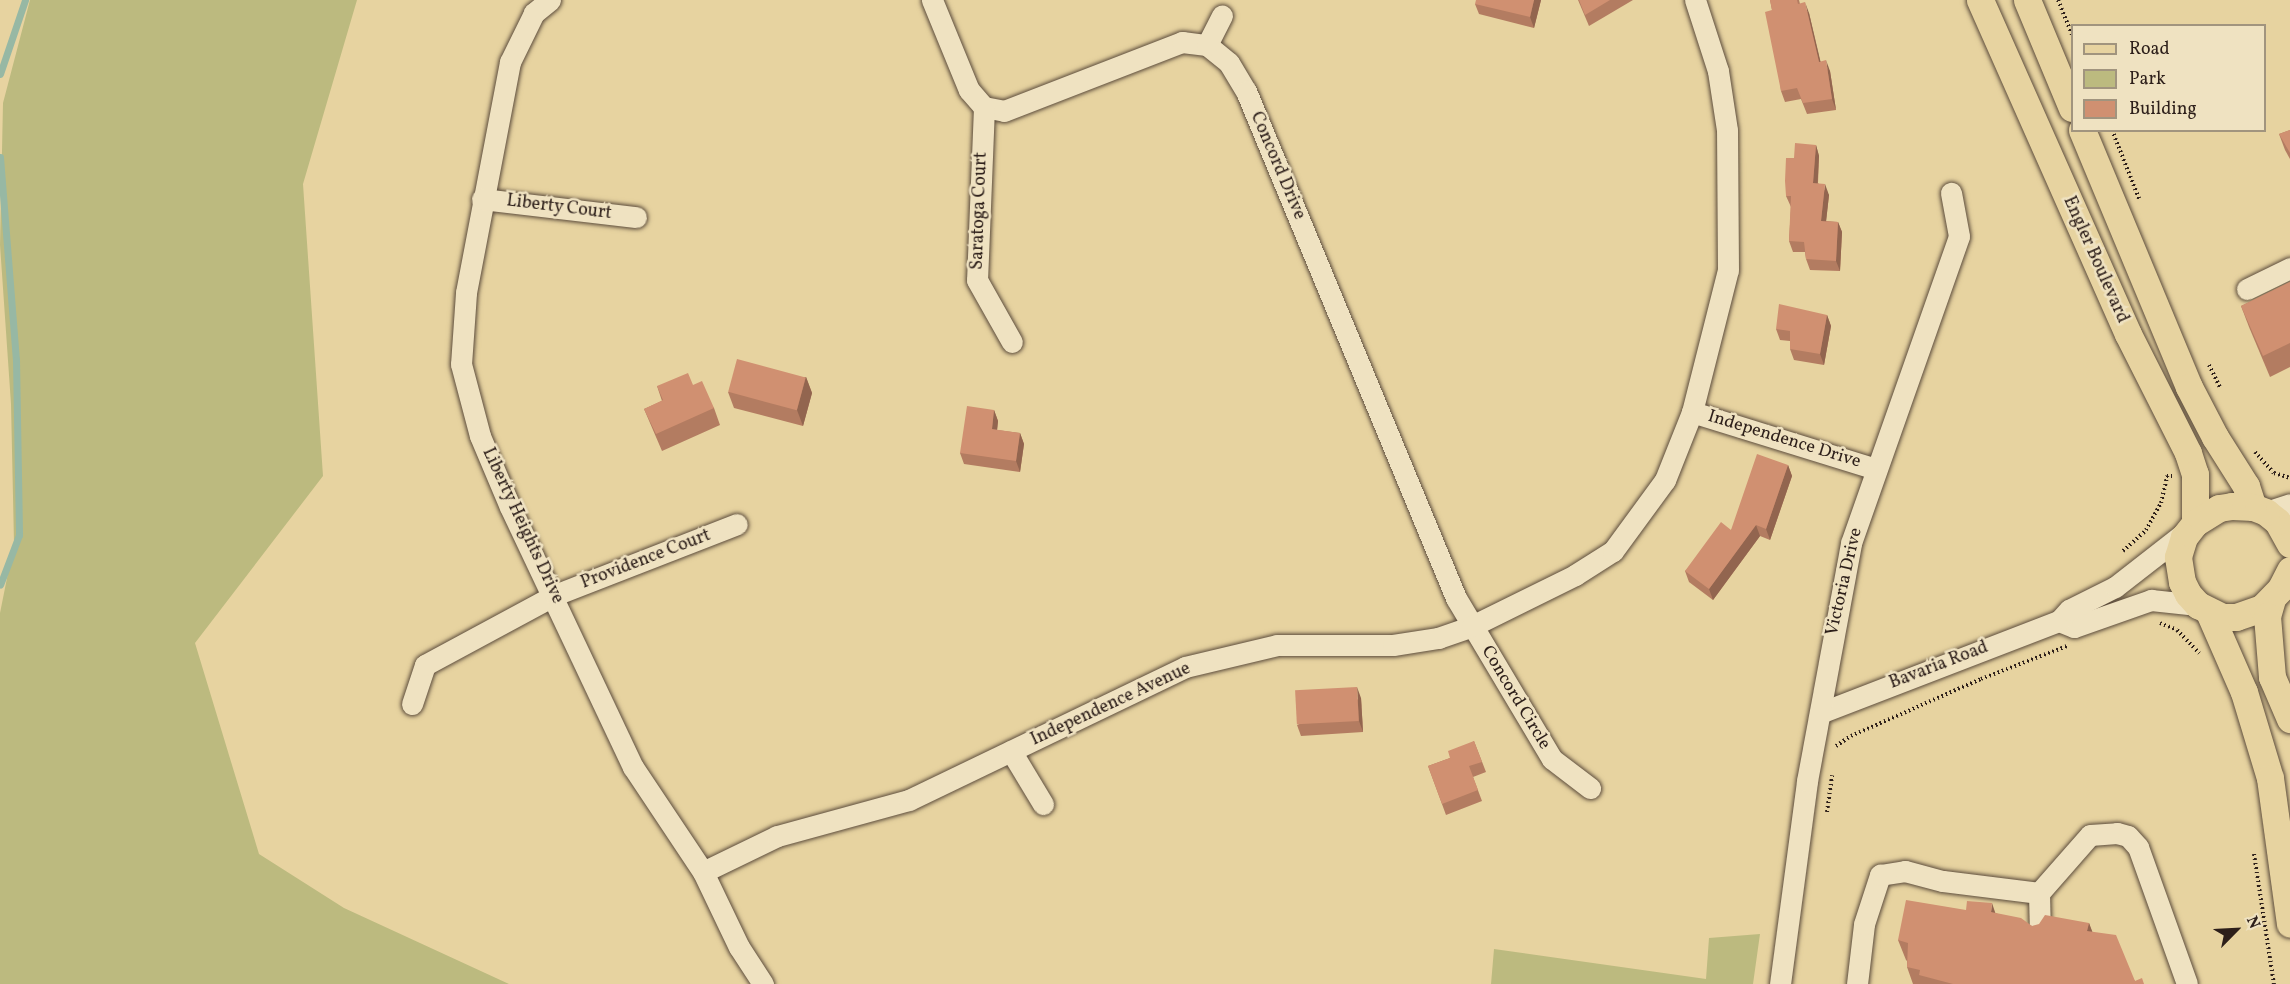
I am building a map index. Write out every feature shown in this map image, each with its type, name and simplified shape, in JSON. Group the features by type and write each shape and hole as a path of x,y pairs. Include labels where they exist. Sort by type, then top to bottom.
{"main road":[{"name":"Engler Boulevard","path":"1980,0 2128,334 2188,453 2195,474 2192,526 2181,546 2178,569 2182,582 2204,608"},
{"path":"2027,0 2071,103"},
{"name":"Engler Boulevard","path":"2083,132 2189,387 2215,437 2246,486 2270,508 2290,544"},
{"path":"2192,526 2219,508 2270,508"},
{"path":"2204,608 2236,617 2285,581"},
{"path":"2285,581 2267,616 2272,676 2290,718"},
{"path":"2204,608 2244,692 2270,778 2290,924"}],"street":[{"name":"Liberty Heights Drive","path":"550,0 534,13 510,62 482,199 466,293 461,364 480,436 633,767 703,872 739,947 763,984"},
{"path":"932,0 969,90 984,107 1004,111 1173,44 1208,45 1222,16"},
{"name":"Independence Avenue","path":"703,872 777,836 909,800 1196,664 1277,645 1393,645 1438,638 1472,626 1575,575 1613,551 1665,480 1692,412 1728,270 1730,186 1718,71 1695,0"},
{"name":"Concord Drive","path":"1208,45 1229,63 1246,91 1456,598 1472,626"},
{"name":"Saratoga Court","path":"984,107 977,280 1012,342"},
{"name":"Victoria Drive","path":"1780,984 1807,781 1851,543 1959,236 1951,193"},
{"name":"Liberty Court","path":"482,199 636,217"},
{"path":"2247,289 2290,268"},
{"name":"Independence Drive","path":"1692,412 1876,469"},
{"name":"Providence Court","path":"412,705 424,665 555,595 737,524"},
{"name":"Bavaria Road","path":"1820,713 2059,621 2069,610 2136,572 2192,526"},
{"name":"Bavaria Road","path":"2059,621 2074,627 2151,600 2204,608"},
{"name":"Concord Circle","path":"1472,626 1552,759 1590,788"},
{"name":"Independence Avenue","path":"1011,751 1043,804"},
{"path":"2040,934 2039,893 2090,835 2116,833 2128,836 2138,847 2187,984"},
{"path":"1857,984 1864,924 1880,875 1905,871 1943,881 2039,893"}],"path":[{"path":"2058,0 2071,30"},
{"path":"2113,132 2145,213"},
{"path":"2204,356 2224,398"},
{"path":"2250,444 2274,473 2290,477"},
{"path":"2151,622 2177,630 2203,660"},
{"path":"1835,755 1837,743 1851,736 2076,643"},
{"path":"1825,824 1833,766"},
{"path":"2253,848 2274,984"}],"green space":[{"path":"30,0 357,0 303,184 323,476 195,643 259,854 344,908 509,984 0,984 0,613 14,543 11,404 0,245 3,103"},
{"path":"1760,934 1753,984 1491,984 1494,949 1706,979 1709,938"}],"building":[{"path":"1476,0 1534,0 1530,17 1475,4"},
{"path":"1579,0 1610,0 1585,15"},
{"path":"1770,0 1797,0 1798,4 1805,2 1819,62 1826,60 1832,99 1803,103 1797,88 1781,91 1765,12 1772,10"},
{"path":"2290,130 2290,153 2279,134"},
{"path":"1795,143 1816,145 1813,183 1825,184 1821,221 1838,222 1836,261 1806,259 1804,242 1789,241 1791,196 1786,196 1786,158 1794,158"},
{"path":"2290,282 2290,343 2263,356 2241,306"},
{"path":"1779,304 1827,315 1820,354 1790,349 1790,331 1776,329"},
{"path":"737,359 806,377 797,410 728,392"},
{"path":"688,373 693,385 702,381 714,408 656,434 644,409 663,400 657,386"},
{"path":"967,406 994,410 992,429 1020,433 1016,461 960,453"},
{"path":"1757,454 1788,465 1766,529 1756,525 1709,589 1685,571 1721,522 1731,530"},
{"path":"1357,687 1359,721 1297,724 1295,690"},
{"path":"1474,741 1482,762 1469,766 1478,790 1442,804 1428,766 1450,758 1448,751"},
{"path":"1906,900 1966,910 1967,901 1992,903 1991,912 2021,918 2032,926 2039,924 2045,915 2089,923 2087,931 2116,935 2135,981 2142,978 2144,984 1953,984 1919,975 1920,970 1907,967 1908,943 1898,940"}],"waterway":[{"path":"0,74 25,0"},
{"path":"0,157 16,360 19,535 0,585"}]}
